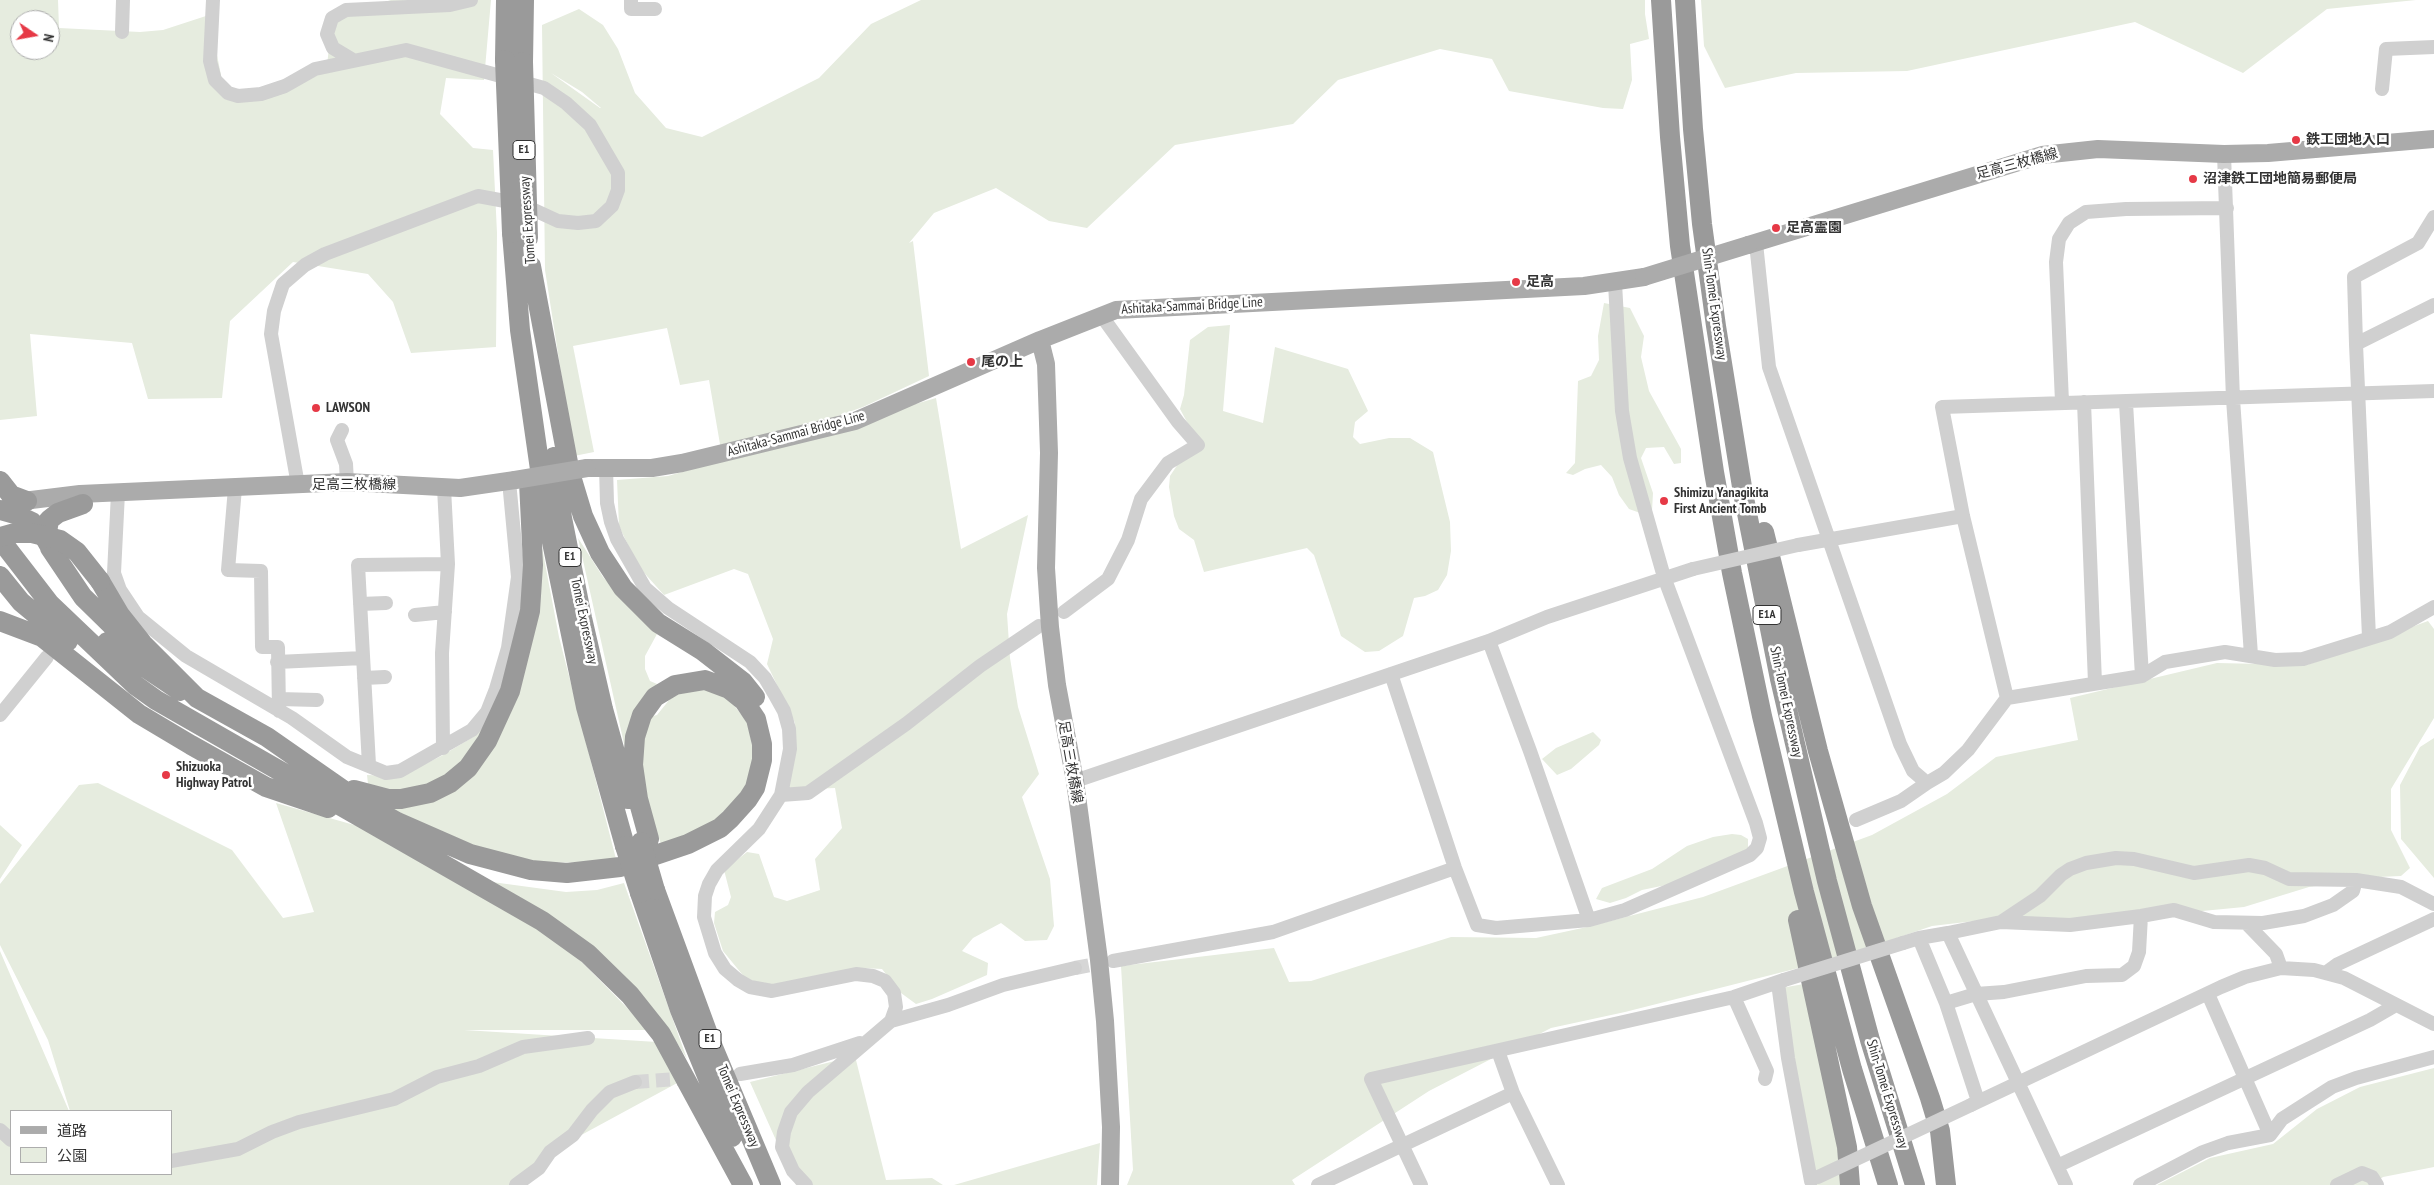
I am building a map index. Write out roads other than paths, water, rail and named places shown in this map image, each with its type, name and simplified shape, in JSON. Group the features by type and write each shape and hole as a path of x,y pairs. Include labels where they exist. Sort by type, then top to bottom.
{"highway":[{"name":"Tomei Expressway","path":"506,0 514,61 520,236 520,330 534,439 566,619 586,708 638,842"},
{"name":"Tomei Expressway","path":"514,61 524,0"},
{"name":"Shin-Tomei Expressway","path":"1661,0 1662,36 1680,246 1710,453 1732,573 1762,716 1804,892 1852,1069 1888,1185"},
{"name":"Shin-Tomei Expressway","path":"1685,0 1702,224 1716,326 1743,493 1780,679 1827,882 1870,1040 1915,1185"},
{"path":"1702,224 1754,489 1818,751 1862,906 1930,1098 1941,1139 1946,1185"},
{"name":"Tomei Expressway","path":"520,236 531,266 542,378 566,536 603,709 638,842 653,890 712,1045 771,1185"},
{"path":"412,845 478,870 529,881 581,883 626,876 691,853 732,831 752,813 766,788 773,758 770,728 761,704 743,682 703,651 658,623 623,588 600,552 583,516 570,473 531,266"},
{"path":"336,784 388,799 409,798 436,790 458,776 477,757 507,700 525,635 533,564 520,330"},
{"path":"0,481 11,496 6,510 36,526 71,582 95,610 133,645 177,676"},
{"path":"50,548 47,532 49,520 58,513 83,504"},
{"path":"6,540 15,533 32,533 60,540 77,552 100,581 120,615 143,644 197,698"},
{"path":"6,540 64,603 102,639 168,684 266,737 372,809 418,833 493,862 531,870 567,874 620,866 663,853 705,836 730,819 748,799 761,767 760,733 756,720 744,701 729,689 705,680 675,685 656,697 642,715 635,737 633,765 638,799 638,842"},
{"path":"6,540 50,604 136,685 201,728 304,784 358,817 412,845 542,921 564,935 608,972 642,1009 660,1034 743,1185"},
{"path":"1732,573 1747,679 1844,1130 1850,1185"},
{"path":"0,576 33,613 99,668 139,714"},
{"path":"0,621 27,630 56,647 139,714 266,786 358,817"},
{"name":"Tomei Expressway","path":"653,890 680,1010 715,1098 753,1185"}],"main road":[{"name":"足高三枚橋線","path":"1644,276 2042,155 2098,149 2224,154 2268,153 2434,139"},
{"name":"Ashitaka-Sammai Bridge Line","path":"587,468 652,468 682,464 855,421 1040,340 1116,310 1491,292 1615,283 1644,276"},
{"name":"足高三枚橋線","path":"1040,340 1046,364 1049,452 1046,568 1050,627 1057,685 1075,780 1105,1021 1111,1127 1110,1185"},
{"name":"足高三枚橋線","path":"6,510 80,494 347,482 444,488 469,487 587,468"},
{"name":"足高三枚橋線","path":"6,510 83,504 118,493"}],"street":[{"path":"122,32 123,0"},
{"path":"213,0 210,61 215,80 228,93 238,96 261,94 285,86 315,69 406,50 544,88 566,103 590,124 618,172 618,190 612,206 596,221 578,223 558,221 521,204 478,196 325,254 306,264 283,284 274,311 270,334 298,485"},
{"path":"353,60 333,48 327,34 332,18 346,10 450,5 472,0"},
{"path":"631,0 631,9 655,9"},
{"path":"2382,89 2386,49 2434,48"},
{"path":"2224,154 2233,399 2251,655"},
{"path":"2062,402 2056,262 2059,239 2069,223 2086,212 2126,209 2227,208"},
{"path":"2369,637 2354,277 2418,243 2434,217"},
{"path":"1752,244 1770,368 1900,744 1913,771 1928,783"},
{"path":"1391,674 1454,868 1477,925 1496,928 1589,920 1625,910 1750,855 1757,848 1760,838 1664,577 1639,492 1622,411 1615,283"},
{"path":"2356,344 2434,305"},
{"path":"1064,612 1108,579 1128,540 1142,499 1168,463 1198,445 1178,422 1101,315"},
{"path":"2007,698 1963,516 1942,407 2062,402 2126,403 2434,391"},
{"path":"2084,402 2095,683"},
{"path":"2126,403 2142,676"},
{"path":"342,430 337,440 346,464 347,482"},
{"path":"606,467 607,503 610,522 617,539 645,588 668,608 750,662 765,678 775,695 784,711 789,729 790,749 781,794 759,829 717,870 705,896 704,917 715,953 725,968 738,980 750,987 772,991 856,974 873,976 885,981 894,993 896,1007 891,1021"},
{"path":"118,493 114,572 120,590 138,617 186,656 279,705 347,757 386,773 400,771 443,748 472,730 487,712 508,648 518,577 512,481"},
{"path":"234,488 228,570 261,571 262,647 278,647 279,705"},
{"path":"443,748 442,653 448,564 444,488"},
{"path":"1075,780 1489,641 1548,617 1664,577 1830,538 1963,516"},
{"path":"369,765 358,565 448,564"},
{"path":"360,604 386,603"},
{"path":"415,615 445,612"},
{"path":"1856,820 1901,801 1944,774 1968,750 2007,698 2142,676 2165,662 2225,652 2275,660 2303,659 2400,628 2432,612"},
{"path":"781,794 808,793 906,724 980,666 1039,626"},
{"path":"1489,641 1589,920"},
{"path":"0,715 48,657"},
{"path":"277,662 363,658"},
{"path":"364,678 385,678"},
{"path":"279,705 317,700"},
{"path":"2001,922 2040,896 2061,875 2070,869 2086,863 2116,858 2134,858 2194,873 2249,865 2265,868 2289,879 2356,880 2400,887 2434,904"},
{"path":"1113,961 1274,932 1454,868"},
{"path":"1421,1185 1371,1079 1734,997 1918,938 2001,922 2070,925 2174,910 2214,922 2247,924 2304,916 2333,906 2353,890 2356,880"},
{"path":"1946,1003 1976,994 2004,992 2086,976 2122,975 2134,966 2139,952 2141,916"},
{"path":"2327,972 2345,961 2434,919"},
{"path":"2247,924 2276,954 2281,968"},
{"path":"1948,933 2017,1084 2066,1185"},
{"path":"1918,938 1946,1003 1975,1103"},
{"path":"806,1185 793,1171 782,1147 784,1132 792,1112 808,1092 891,1021 940,1007 1004,985 1075,968"},
{"path":"1781,982 1788,1058 1810,1181 2245,977 2281,968 2327,972 2434,1024"},
{"path":"2208,994 2270,1135"},
{"path":"1734,997 1767,1071 1765,1079"},
{"path":"2057,1166 2370,1020 2396,1005"},
{"path":"172,1160 238,1149 272,1132 299,1122 379,1104 394,1099 437,1077 479,1066 523,1047 588,1038"},
{"path":"740,1074 793,1065 865,1042"},
{"path":"1498,1051 1514,1093 1558,1185"},
{"path":"2140,1185 2203,1152 2228,1143 2270,1135 2282,1119 2332,1087 2356,1078 2434,1056"},
{"path":"516,1185 539,1168 550,1152 573,1135 596,1105 610,1092 635,1082"},
{"path":"1318,1185 1514,1093"},
{"path":"0,1130 10,1139"},
{"path":"2337,1185 2362,1173 2372,1177 2377,1185"}],"tunnel":[{"path":"1075,968 1107,962"},
{"path":"635,1082 692,1078"}],"place":[{"name":"鉄工団地入口","path":"2296,140"},
{"name":"沼津鉄工団地簡易郵便局","path":"2193,179"},
{"name":"足高霊園","path":"1776,228"},
{"name":"足高","path":"1516,282"},
{"name":"尾の上","path":"971,362"},
{"name":"LAWSON","path":"316,408"},
{"name":"Shimizu Yanagikita First Ancient Tomb","path":"1664,501"},
{"name":"Shizuoka Highway Patrol","path":"166,775"}]}
